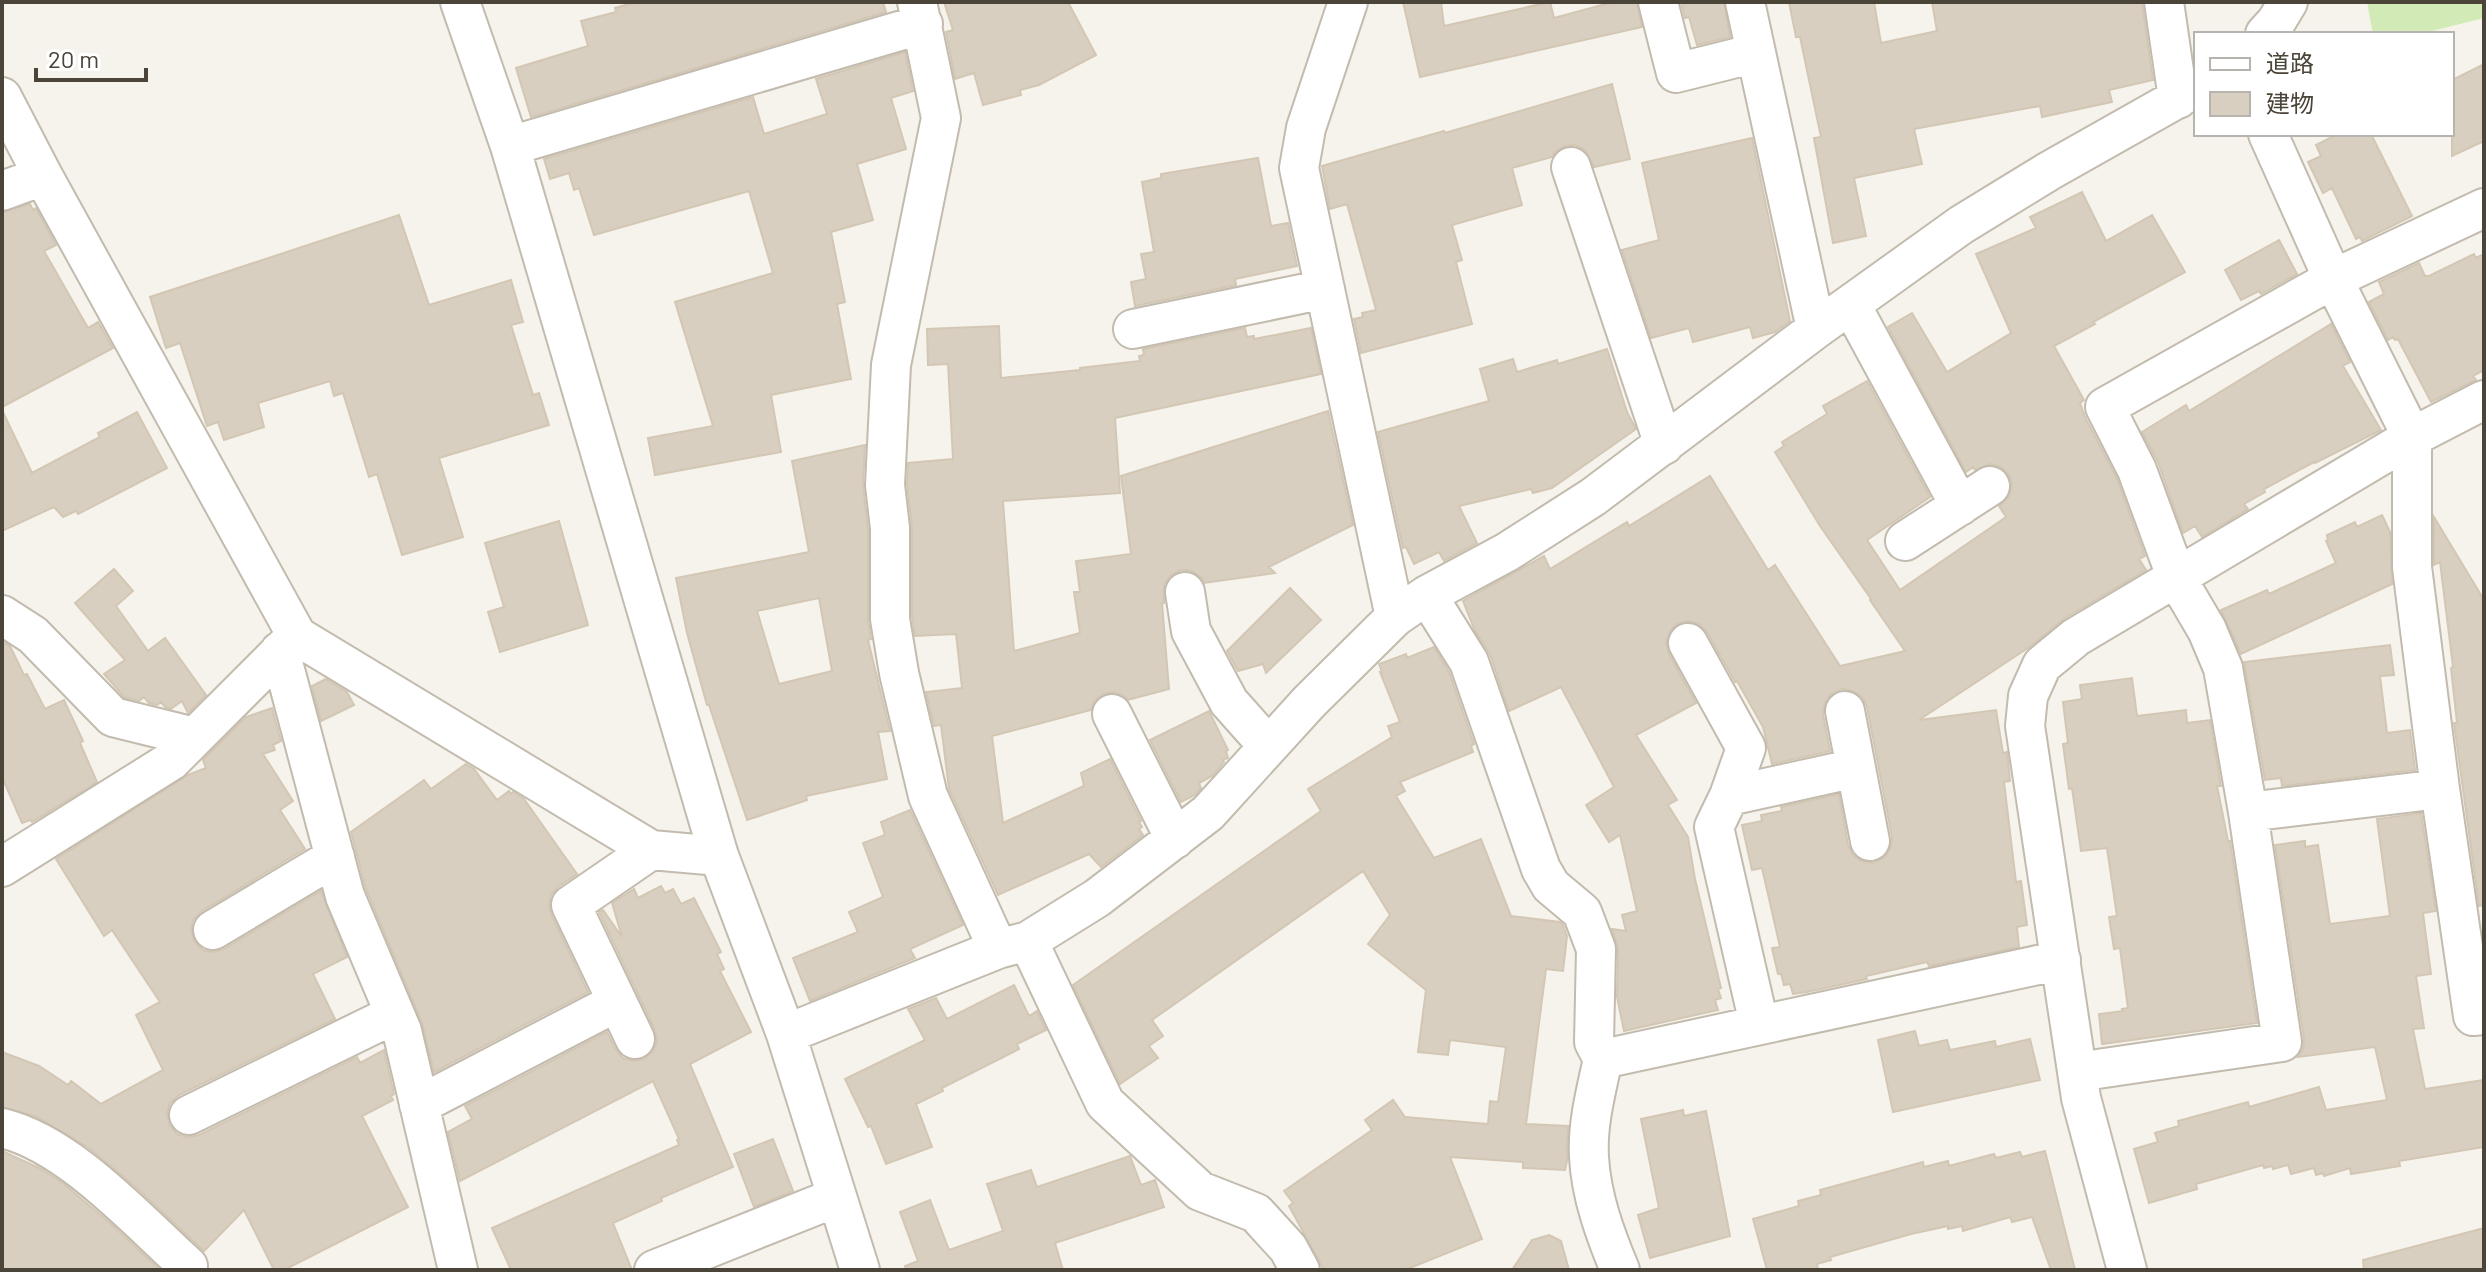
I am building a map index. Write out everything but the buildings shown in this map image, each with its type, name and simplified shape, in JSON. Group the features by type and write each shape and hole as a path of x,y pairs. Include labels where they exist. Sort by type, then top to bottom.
{"street":[{"path":"460,2 510,146 719,856 786,1034 860,1270"},
{"path":"1348,2 1306,128 1299,168 1395,617"},
{"path":"1658,2 1676,73 1756,53"},
{"path":"1745,2 1816,329"},
{"path":"786,1034 1013,945 1097,898 1208,813 1309,702 1395,617 1593,497 1816,329 1961,225 2049,171 2187,94 2164,2"},
{"path":"2267,32 2288,2"},
{"path":"510,146 920,13 941,118 891,365 885,485 890,528 890,619 899,673 928,796 1105,1103 1200,1191 1256,1213 1288,1248 1300,1270"},
{"path":"2,97 288,644 345,896 402,1031 458,1270"},
{"path":"2269,136 2333,279 2412,437 2412,567 2473,1016 2484,1015"},
{"path":"1571,167 1664,445"},
{"path":"2,191 43,176"},
{"path":"2077,1072 2282,1042 2223,668 2207,630 2177,579 2137,470 2105,407 2333,279 2484,208"},
{"path":"1133,329 1325,289"},
{"path":"1851,305 1975,496 1905,541"},
{"path":"2127,1270 2081,1098 2025,726 2028,696 2042,665 2076,637 2412,437 2484,400"},
{"path":"1185,592 1191,631 1216,679 1229,702 1268,746"},
{"path":"1427,595 1469,662 1541,869 1551,886 1582,912 1596,949 1594,1042 1603,1059 1593,1104 1588,1156 1597,1207 1620,1270"},
{"path":"12,633 113,717 194,737"},
{"path":"1688,643 1746,748 1714,827 1759,1024"},
{"path":"288,644 651,850 719,856"},
{"path":"2,867 171,761 288,644"},
{"path":"1845,711 1870,841"},
{"path":"1112,714 1175,839"},
{"path":"1729,796 1856,768"},
{"path":"2248,812 2440,789"},
{"path":"635,1039 571,905 651,850"},
{"path":"213,930 335,857"},
{"path":"1603,1059 2061,960"},
{"path":"419,1105 617,1002"},
{"path":"189,1115 395,1014"},
{"path":"2,1128 23,1133 74,1163 188,1266"},
{"path":"678,1266 837,1197"}],"green space":[{"path":"2367,2 2484,2 2484,18 2428,32 2373,32"}]}
